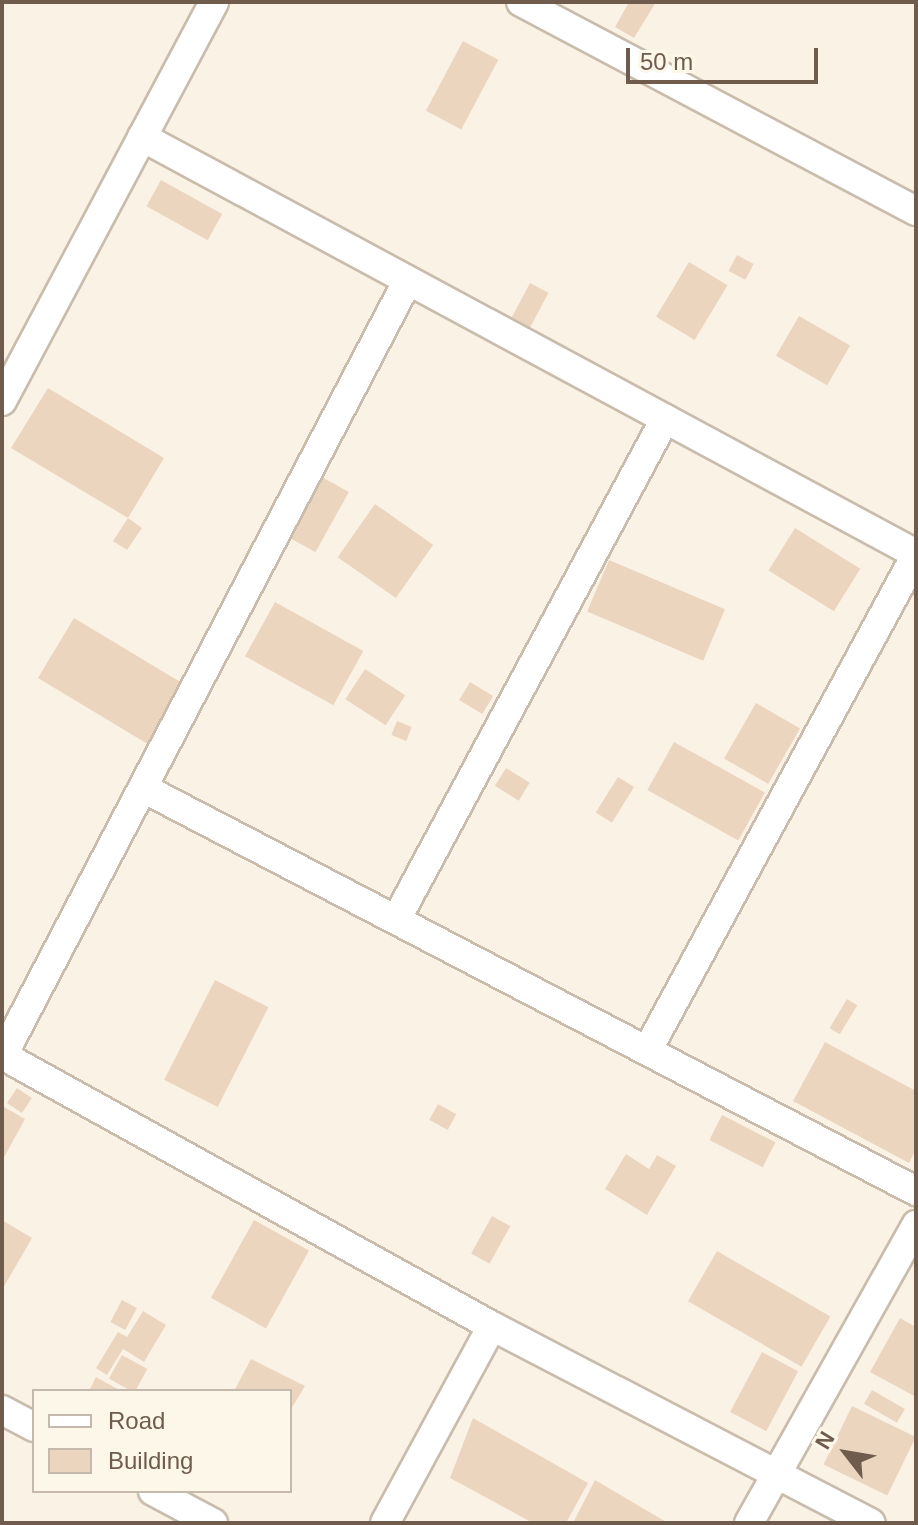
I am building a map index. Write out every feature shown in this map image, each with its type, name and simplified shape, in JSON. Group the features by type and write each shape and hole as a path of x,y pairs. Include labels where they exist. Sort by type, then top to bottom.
{"street":[{"path":"2,401 214,2"},
{"path":"521,2 916,211"},
{"path":"142,137 916,554 647,1051"},
{"path":"408,280 3,1055 492,1326 871,1523"},
{"path":"396,920 665,419"},
{"path":"143,788 916,1191"},
{"path":"749,1523 916,1225"},
{"path":"385,1523 492,1326"},
{"path":"2,1410 32,1426"},
{"path":"157,1493 213,1523"}],"building":[{"path":"629,2 656,2 634,38 615,27"},
{"path":"463,41 498,60 461,130 426,111"},
{"path":"161,180 222,214 208,240 146,206"},
{"path":"737,255 754,264 745,280 729,271"},
{"path":"689,262 728,285 695,340 656,317"},
{"path":"530,283 549,293 530,327 512,317"},
{"path":"799,316 850,345 827,385 776,356"},
{"path":"48,388 164,458 128,518 11,448"},
{"path":"320,476 349,492 315,552 287,536"},
{"path":"375,504 433,545 396,598 338,557"},
{"path":"128,518 142,528 127,550 113,541"},
{"path":"795,528 860,569 834,611 769,570"},
{"path":"609,560 725,609 703,661 587,612"},
{"path":"275,602 363,651 333,705 245,656"},
{"path":"74,618 185,684 149,744 38,678"},
{"path":"365,669 405,695 386,725 345,699"},
{"path":"470,682 493,696 482,714 459,700"},
{"path":"756,703 800,728 768,784 724,758"},
{"path":"397,721 412,727 406,741 391,735"},
{"path":"674,742 765,792 738,841 647,790"},
{"path":"506,768 530,783 519,801 495,786"},
{"path":"618,777 634,787 612,823 596,813"},
{"path":"215,980 268,1007 218,1107 164,1080"},
{"path":"847,999 857,1005 840,1034 829,1028"},
{"path":"825,1042 916,1091 916,1149 909,1163 793,1101"},
{"path":"17,1088 32,1098 22,1113 7,1103"},
{"path":"438,1104 456,1114 448,1130 429,1120"},
{"path":"4,1107 25,1119 2,1161 2,1111"},
{"path":"722,1115 775,1142 763,1167 709,1140"},
{"path":"626,1154 649,1169 657,1155 676,1166 647,1215 605,1189"},
{"path":"492,1216 510,1226 490,1264 471,1254"},
{"path":"2,1220 32,1238 2,1290"},
{"path":"254,1220 309,1251 266,1328 211,1298"},
{"path":"717,1251 830,1316 801,1367 688,1301"},
{"path":"122,1300 137,1308 125,1330 110,1322"},
{"path":"143,1311 166,1325 144,1362 123,1349 107,1375 96,1368 118,1332 127,1337"},
{"path":"900,1318 916,1327 916,1397 870,1372"},
{"path":"762,1352 798,1371 766,1431 730,1412"},
{"path":"122,1355 147,1369 136,1389 128,1389 109,1379"},
{"path":"251,1359 305,1386 292,1408 292,1389 235,1389"},
{"path":"96,1377 117,1389 90,1389"},
{"path":"872,1390 905,1409 897,1423 864,1404"},
{"path":"852,1406 916,1437 887,1496 824,1464"},
{"path":"473,1418 588,1483 566,1523 533,1523 450,1478"},
{"path":"595,1480 668,1523 573,1523"}]}
